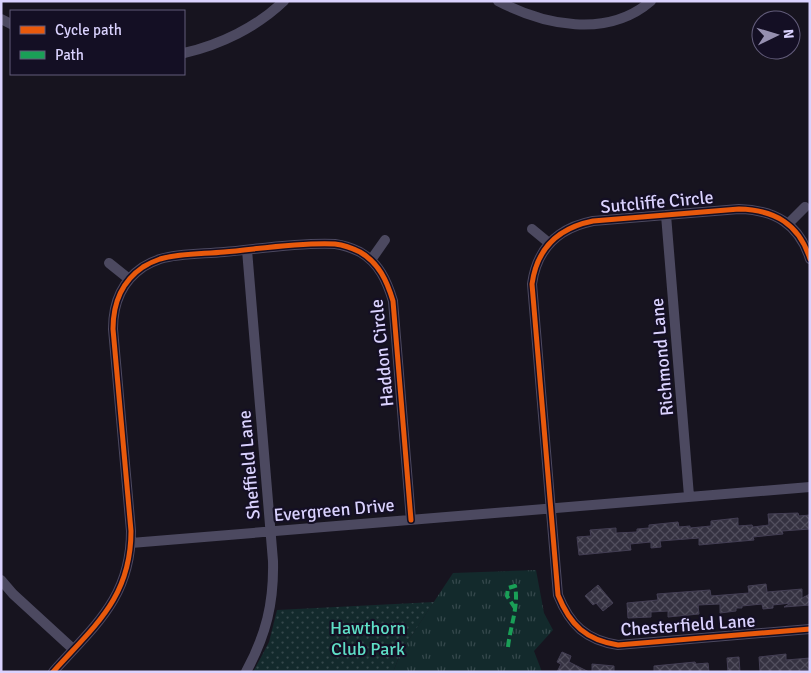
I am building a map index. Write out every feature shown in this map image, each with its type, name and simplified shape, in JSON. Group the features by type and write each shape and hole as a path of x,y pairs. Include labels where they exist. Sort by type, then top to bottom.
{"street":[{"path":"185,53 222,42 252,26 284,1"},
{"path":"498,1 534,17 573,25 610,22 642,9 650,1"},
{"path":"788,224 805,207"},
{"name":"Sutcliffe Circle","path":"550,509 532,284 537,262 549,244 562,231 581,224 740,209 756,210 788,224 800,237 810,259"},
{"name":"Richmond Lane","path":"666,215 689,496"},
{"path":"532,229 549,244"},
{"path":"371,260 385,240"},
{"name":"Haddon Circle","path":"53,672 103,617 116,596 126,571 131,543 113,315 122,288 129,279 145,266 160,259 247,250 336,244 351,248 371,260 386,279 392,301 411,520"},
{"name":"Sheffield Lane","path":"246,672 256,653 270,613 274,587 274,561 247,250"},
{"path":"109,262 129,279"},
{"name":"Evergreen Drive","path":"131,543 810,487"},
{"name":"Chesterfield Lane","path":"550,509 558,595 571,621 588,636 605,643 618,645 810,629"},
{"path":"1,580 73,649"}],"green space":[{"path":"536,570 544,613 553,630 534,651 542,672 393,672 402,650 453,573"},
{"name":"Hawthorn Club Park","path":"434,602 402,650 393,672 253,672 269,642 277,610"}],"building":[{"path":"798,513 799,516 810,515 810,529 782,531 783,534 753,537 754,540 699,545 699,538 660,541 661,547 651,548 651,542 630,544 631,550 579,555 577,537 591,536 590,530 616,528 616,533 637,532 637,529 649,528 649,525 678,522 679,527 690,526 690,528 711,526 711,521 738,518 738,526 752,525 753,527 769,525 768,514"},
{"path":"766,584 767,592 802,589 802,598 810,594 810,605 784,607 791,603 773,605 773,608 763,609 762,604 742,606 742,608 736,608 736,611 720,613 720,604 698,605 699,614 668,617 668,611 651,612 651,617 628,618 627,603 658,600 657,594 710,590 711,596 749,593 748,586"},
{"path":"598,585 613,603 603,611 596,603 593,605 585,596"},
{"path":"562,652 571,656 569,662 589,672 557,672 561,664 557,662"},
{"path":"786,654 786,660 810,658 810,670 800,670 800,672 760,672 759,657"},
{"path":"739,657 740,672 728,672 727,658"},
{"path":"695,662 696,664 708,663 709,672 654,672 654,666"},
{"path":"592,664 614,666 614,672 592,672"}],"marked path":[{"path":"508,647 515,609 516,594 515,586 508,588 507,596 515,608"}],"cycle path":[{"path":"810,259 805,247 792,228 784,221 764,212 739,209 593,221 569,229 551,242 539,260 532,284 558,595 574,623 588,635 607,643 618,645 810,629"},
{"path":"53,672 96,625 117,593 125,575 131,531 113,320 120,294 129,279 143,267 156,261 184,255 322,244 335,244 351,248 367,256 372,261 385,280 393,301 411,520"}]}
